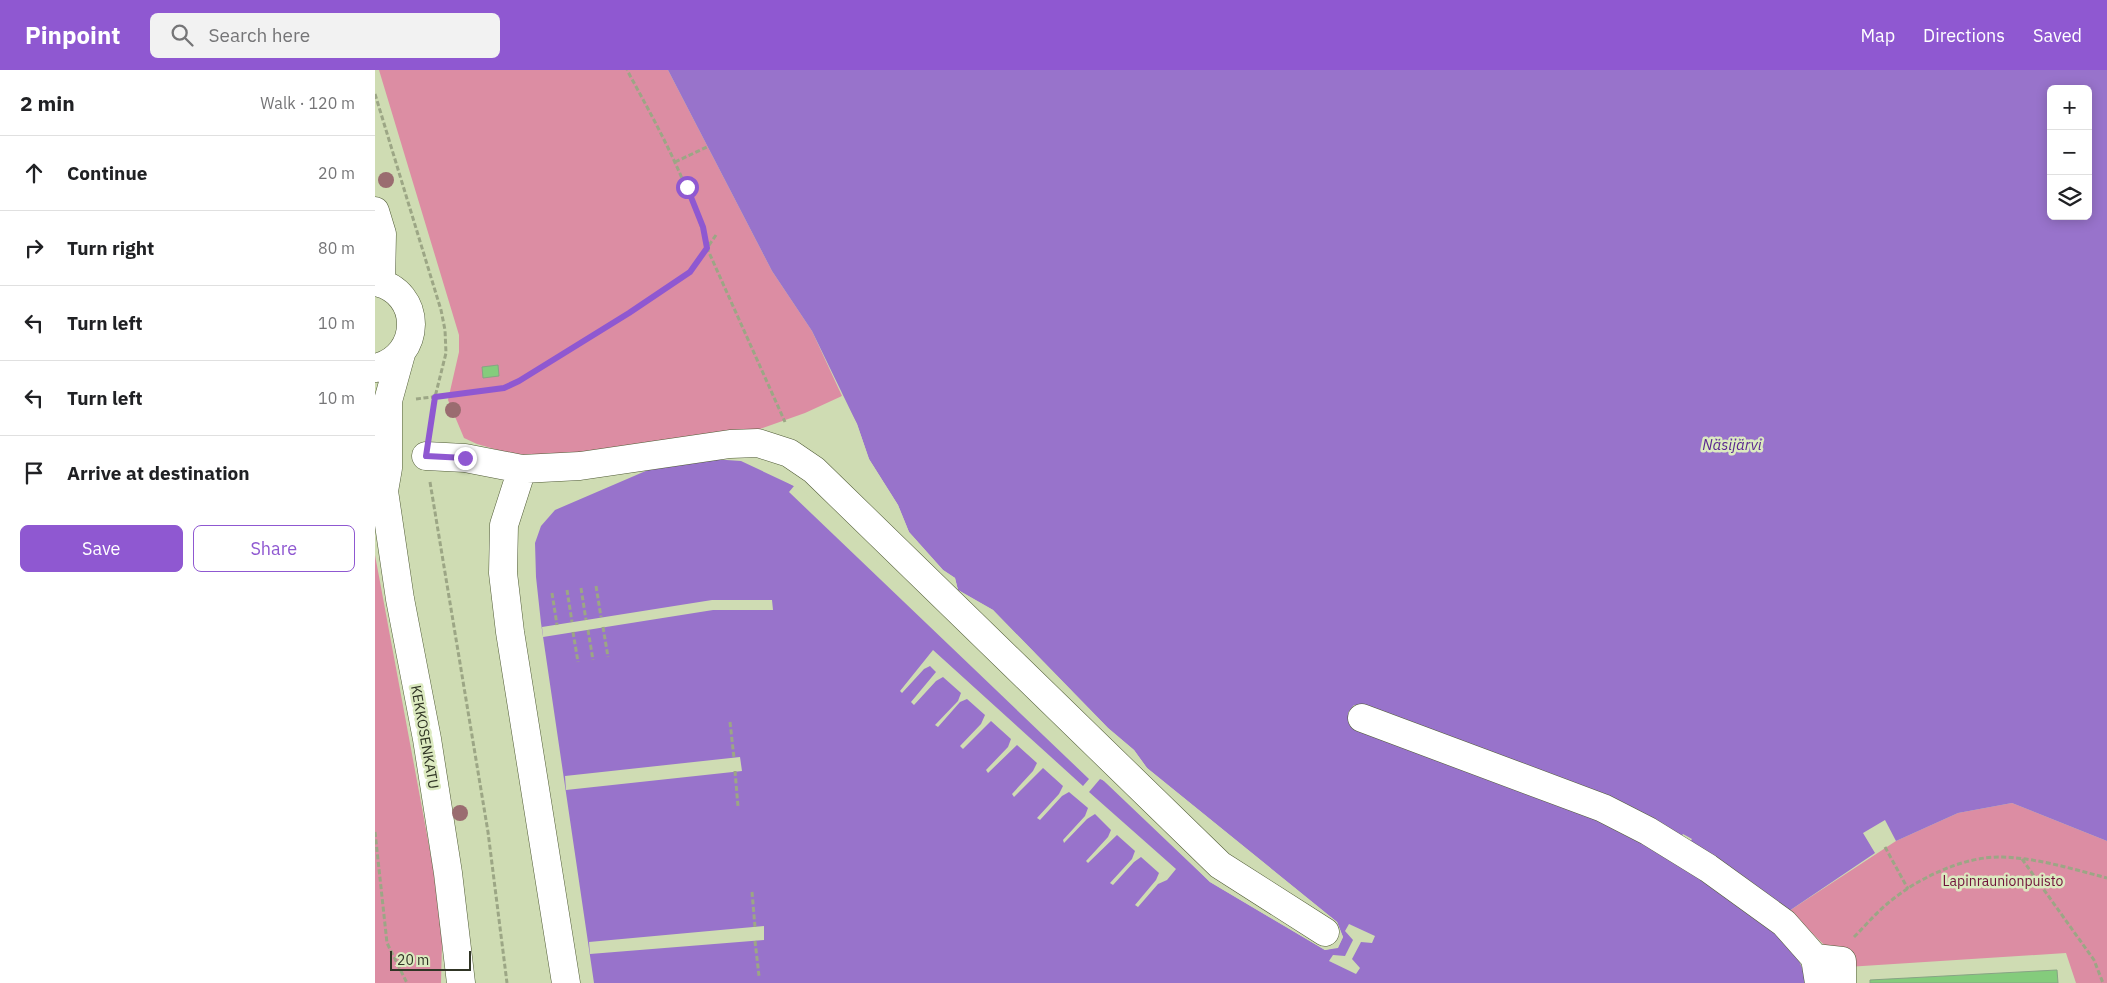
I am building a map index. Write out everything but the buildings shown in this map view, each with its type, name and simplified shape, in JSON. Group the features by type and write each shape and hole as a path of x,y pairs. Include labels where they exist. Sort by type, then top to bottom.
{"street":[{"path":"375,211 382,234 378,282"},
{"name":"KEKKOSENKATU","path":"378,282 397,293 408,308 411,327 406,346 401,354 388,401 387,468 379,484 427,739 448,874 461,983"},
{"path":"375,368 386,365 401,354"},
{"path":"426,456 465,458 522,469 580,466 730,444 758,443 789,453 814,470 1220,865 1325,932"},
{"path":"522,469 504,524 503,573 510,632 566,983"},
{"path":"1362,718 1603,808 1708,868 1777,918 1817,970 1842,972"}],"path":[{"path":"627,70 675,162 703,227 707,248 790,434 789,453"},
{"path":"375,94 415,224"},
{"path":"675,162 709,146"},
{"path":"507,983 487,832 426,456 435,397 504,388 519,381 629,313 690,272 717,235"},
{"path":"596,586 601,617"},
{"path":"581,588 586,620"},
{"path":"567,590 572,622"},
{"path":"552,593 557,624"},
{"path":"603,627 608,656"},
{"path":"588,630 593,660"},
{"path":"573,632 578,662"},
{"path":"730,722 733,758"},
{"path":"735,771 738,806"},
{"path":"375,832 387,943 407,983"},
{"path":"1885,847 1908,889"},
{"path":"1842,972 1848,943 1887,904 1929,877 1964,863 2000,857 2022,859 2107,878"},
{"path":"2022,859 2094,960 2103,983"},
{"path":"752,892 755,927"},
{"path":"755,941 759,976"}],"green space":[{"path":"379,70 668,70 772,271 812,331 842,396 805,413 760,429 597,455 526,458 477,444 464,438 448,400 459,352 459,335"},
{"path":"375,555 433,867 442,942 441,983 375,983"},
{"name":"Lapinraunionpuisto","path":"2012,803 2107,841 2107,983 2076,983 2066,953 1847,967 1789,911 1896,841 1958,813"}],"water":[{"name":"Näsijärvi","path":"668,70 2107,70 2107,841 2012,803 1958,813 1896,841 1885,820 1863,833 1875,853 1789,911 1689,844 1692,839 1683,834 1680,838 1354,705 1348,713 1350,722 1566,805 1634,837 1658,851 1776,932 1796,955 1806,983 594,983 541,623 536,577 535,543 541,526 555,510 648,470 712,459 741,461 794,486 1210,882 1325,950 1338,947 1343,937 1337,922 1147,768 1134,750 1108,728 993,610 958,590 955,578 943,570 909,532 898,505 869,459 857,424 812,331 772,271"}],"pier":[{"path":"842,396 857,424 869,459 898,505 909,532 943,570 955,578 958,590 993,610 1108,728 1134,750 1147,768 1337,922 1343,937 1338,948 1325,950 1210,882 1109,783 1100,779 1089,792 1176,869 1167,880 1158,884 1138,907 1135,905 1156,880 1159,873 1141,857 1113,885 1110,883 1132,859 1135,851 1117,835 1088,863 1086,861 1108,837 1111,830 1095,814 1087,819 1064,843 1063,840 1085,816 1088,808 1069,792 1062,796 1040,820 1037,818 1059,794 1063,786 1043,768 1014,797 1012,794 1033,771 1037,763 1017,745 988,773 986,770 1008,747 1011,739 991,721 963,749 960,746 981,724 985,715 967,699 960,702 938,727 935,725 958,701 961,693 943,677 936,681 914,705 911,702 936,672 930,666 924,669 902,693 900,691 933,650 1083,786 1089,779 789,492 794,486 767,471 766,468 796,484 1211,880 1325,948 1336,946 1340,936 1336,924 1145,770 1132,752 1106,730 991,612 957,592 953,580 941,572 907,533 896,507 867,460 855,426 840,398"},
{"path":"712,600 772,600 773,610 713,610 543,637 542,627"},
{"path":"740,757 742,771 566,790 565,776"},
{"path":"1349,924 1375,936 1372,943 1361,942 1352,959 1360,968 1356,974 1329,961 1333,955 1345,956 1353,940 1345,931"},
{"path":"764,926 764,940 590,954 589,942"}],"route":[{"path":"465,458 426,456 435,397 504,388 519,381 629,313 690,272 707,248 703,227 687,187"}]}
